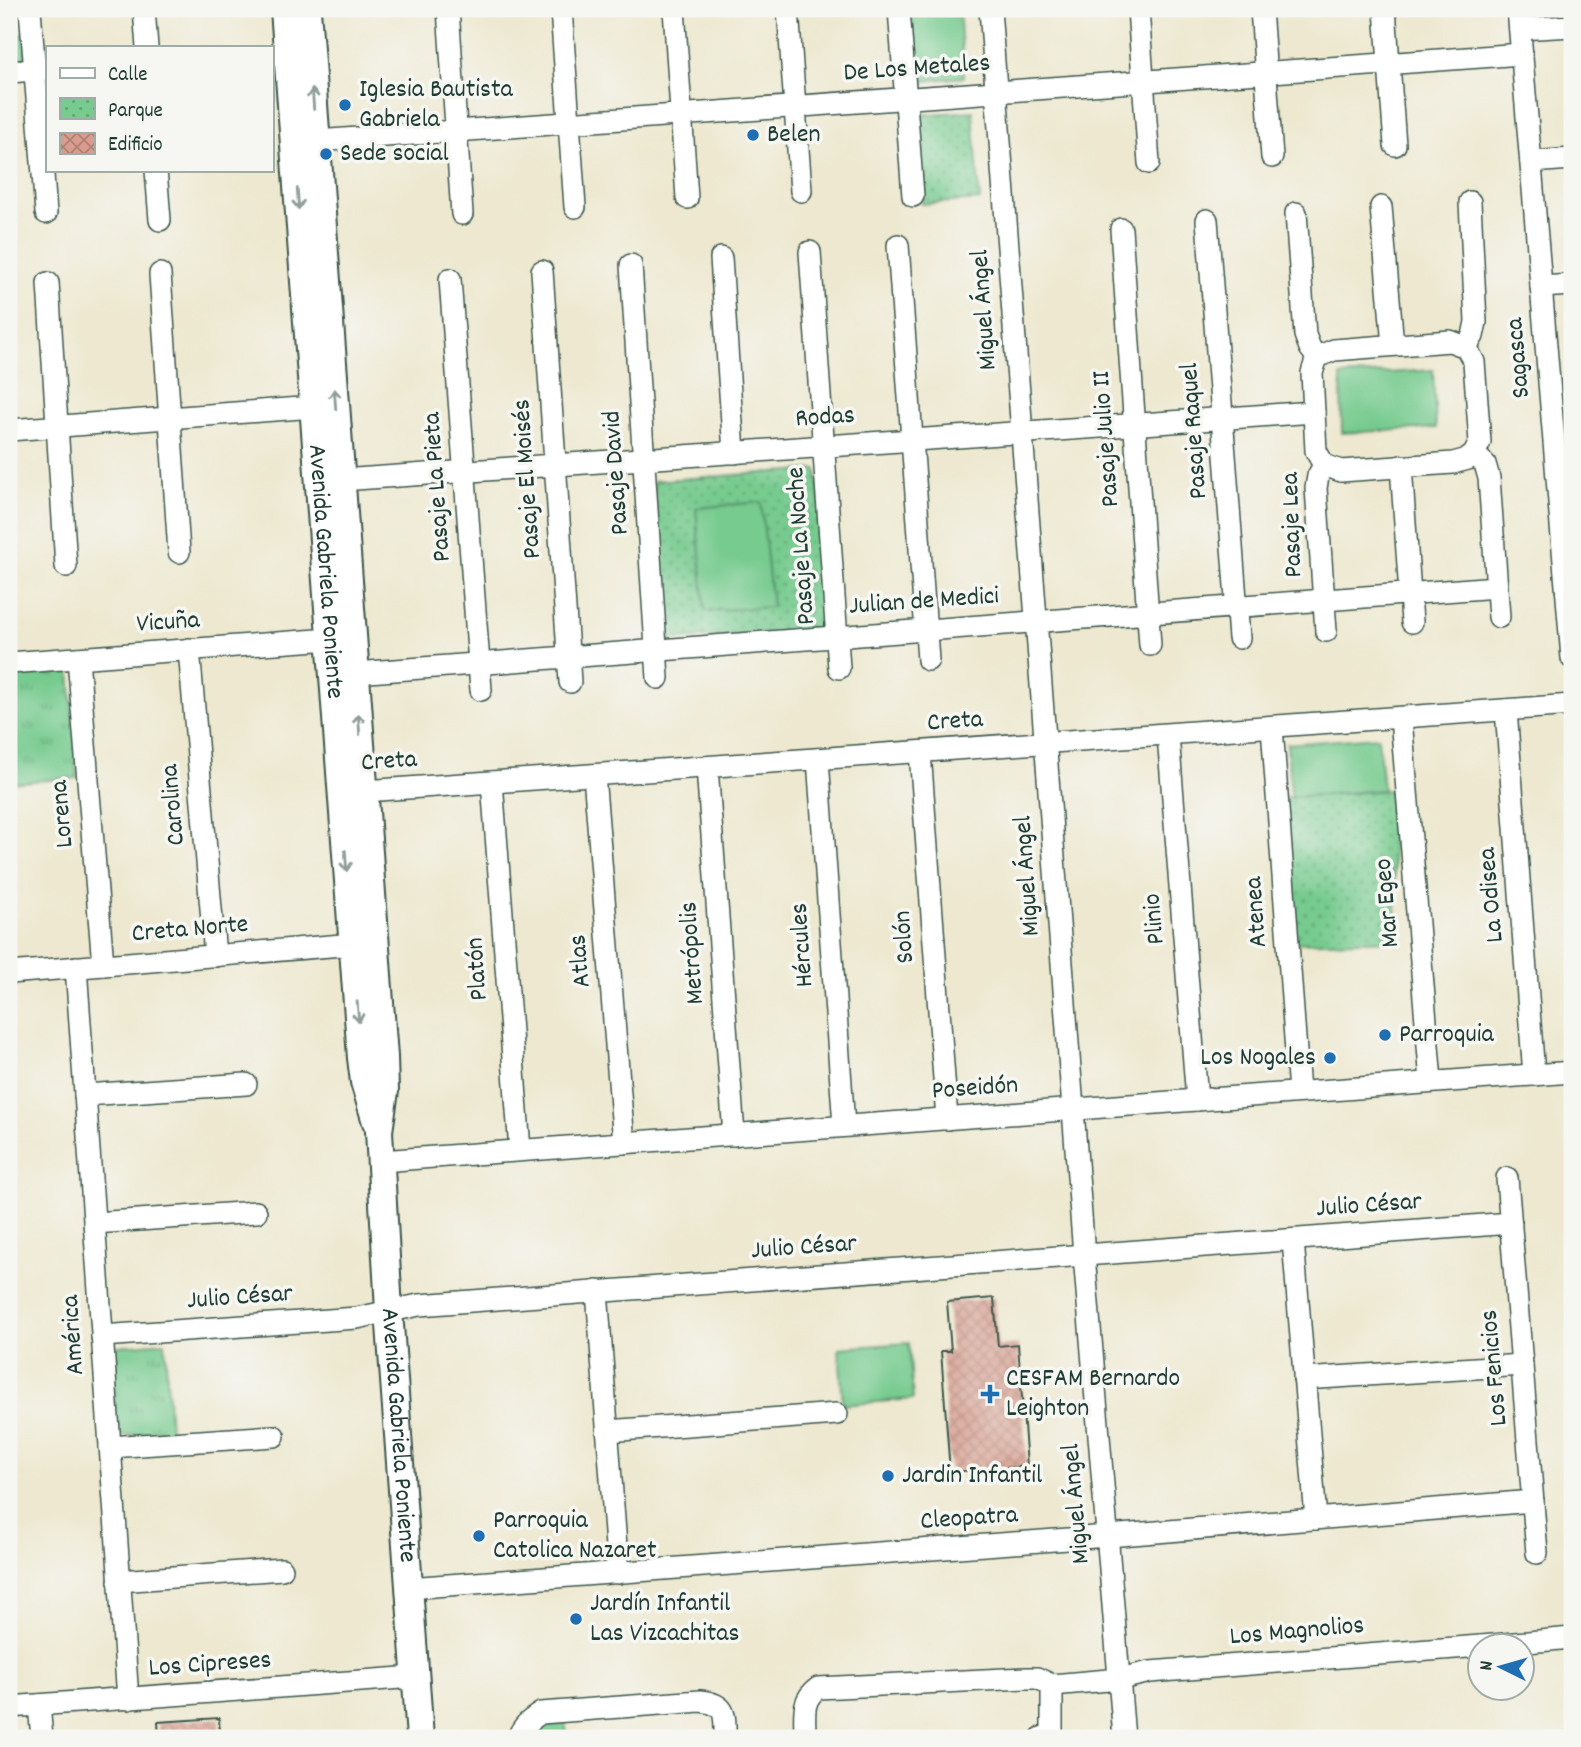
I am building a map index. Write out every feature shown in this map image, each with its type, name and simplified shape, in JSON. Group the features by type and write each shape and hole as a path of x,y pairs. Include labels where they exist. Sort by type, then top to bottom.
{"main road":[{"name":"Avenida Gabriela Poniente","path":"284,9 279,51 314,407 331,639 353,792 364,943 365,1082 379,1131 389,1311 420,1738"},
{"name":"Avenida Gabriela Poniente","path":"307,9 355,673 353,792"}],"street":[{"path":"30,9 41,69 46,213"},
{"path":"144,9 147,46"},
{"path":"448,9 462,214"},
{"path":"561,9 575,207"},
{"path":"674,9 687,198"},
{"path":"788,9 802,191"},
{"path":"899,9 913,196"},
{"name":"Miguel Ángel","path":"990,9 1084,1255 1124,1738"},
{"path":"1138,9 1149,163"},
{"path":"1261,9 1272,157"},
{"path":"1385,9 1395,145"},
{"path":"1519,19 1572,26"},
{"name":"Sagasca","path":"1519,19 1541,287 1562,413 1572,658"},
{"name":"De Los Metales","path":"316,141 1522,54"},
{"path":"9,72 41,69"},
{"path":"1531,162 1572,159"},
{"path":"156,172 160,220"},
{"path":"1466,347 1473,336 1476,322 1471,202"},
{"path":"1381,207 1393,345"},
{"name":"Pasaje Lea","path":"1296,213 1305,335 1317,357 1311,373 1316,451 1324,466 1318,476 1316,488 1326,631"},
{"name":"Pasaje Raquel","path":"1207,220 1239,638"},
{"name":"Pasaje Julio II","path":"1121,229 1150,645"},
{"path":"898,245 928,660"},
{"name":"Pasaje La Noche","path":"810,252 839,668"},
{"path":"721,258 734,453"},
{"name":"Pasaje David","path":"631,265 658,678"},
{"name":"Pasaje El Moisés","path":"542,271 570,682"},
{"path":"160,274 179,552"},
{"name":"Pasaje La Pieta","path":"450,279 481,690"},
{"path":"48,284 66,566"},
{"path":"1541,287 1572,285"},
{"path":"1317,357 1334,350 1450,341 1466,347 1475,362 1480,435 1480,442 1474,454 1461,462 1341,471 1324,466"},
{"path":"9,430 314,407"},
{"name":"Rodas","path":"341,480 1314,412"},
{"path":"1474,454 1485,464 1489,478 1499,617"},
{"path":"1401,467 1412,622"},
{"name":"Julian de Medici","path":"355,673 1497,587"},
{"name":"Vicuña","path":"9,663 331,639"},
{"name":"Carolina","path":"189,649 215,956"},
{"name":"Lorena","path":"78,658 103,965"},
{"name":"Creta","path":"353,792 1572,705"},
{"name":"La Odisea","path":"1506,710 1534,1075"},
{"name":"Mar Egeo","path":"1401,718 1431,1082"},
{"name":"Atenea","path":"1272,727 1298,1092"},
{"name":"Plinio","path":"1168,735 1197,1100"},
{"name":"Solón","path":"920,752 947,1119"},
{"name":"Hércules","path":"818,759 844,1126"},
{"name":"Metrópolis","path":"707,767 734,1135"},
{"name":"Atlas","path":"594,775 624,1143"},
{"name":"Platón","path":"492,782 520,1150"},
{"name":"Creta Norte","path":"9,973 364,943"},
{"name":"América","path":"76,967 128,1699"},
{"name":"Poseidón","path":"381,1161 1572,1072"},
{"path":"85,1095 246,1084"},
{"name":"Los Fenicios","path":"1507,1178 1538,1553"},
{"path":"94,1223 256,1212"},
{"name":"Julio César","path":"102,1336 357,1318 419,1305 1511,1223"},
{"path":"1293,1240 1316,1519"},
{"path":"597,1291 618,1573"},
{"path":"1304,1379 1522,1365"},
{"path":"607,1431 837,1413"},
{"path":"110,1447 274,1436"},
{"name":"Cleopatra","path":"408,1588 1108,1536 1533,1501"},
{"path":"120,1581 282,1569"},
{"name":"Los Magnolios","path":"1536,1641 1572,1638"},
{"name":"Los Magnolios","path":"808,1738 805,1735 805,1704 809,1694 818,1688 1026,1678 1037,1678 1052,1685 1120,1679 1150,1672 1466,1647"},
{"name":"Los Cipreses","path":"9,1707 415,1677"},
{"path":"1041,1738 1052,1734 1052,1685"},
{"path":"518,1738 529,1720 541,1713 700,1700 721,1707 725,1718 725,1738"},
{"path":"39,1705 42,1738"}],"green space":[{"path":"907,9 959,9 964,77 913,82"},
{"path":"25,34 26,61 9,63 9,35"},
{"path":"973,111 980,200 922,204 918,115"},
{"path":"1433,370 1436,428 1342,433 1341,376"},
{"path":"817,469 831,629 664,640 654,481"},
{"path":"761,502 772,607 705,611 696,508"},
{"path":"70,671 77,778 9,783 9,676"},
{"path":"1378,737 1383,790 1291,797 1287,744"},
{"path":"1389,790 1398,940 1291,943 1283,798"},
{"path":"165,1342 170,1432 116,1436 110,1347"},
{"path":"909,1343 913,1399 843,1405 839,1348"},
{"path":"565,1720 567,1738 541,1738 540,1722"}],"building":[{"path":"994,1298 998,1346 1018,1344 1027,1466 950,1472 941,1351 951,1351 947,1302"},
{"path":"219,1718 220,1738 159,1738 158,1722"}],"place":[{"name":"Iglesia Bautista Gabriela","path":"345,105"},
{"name":"Belen","path":"753,135"},
{"name":"Sede social","path":"326,154"},
{"name":"Parroquia","path":"1385,1035"},
{"name":"Los Nogales","path":"1330,1058"},
{"name":"CESFAM Bernardo Leighton","path":"990,1394"},
{"name":"Jardin Infantil","path":"888,1476"},
{"name":"Parroquia Catolica Nazaret","path":"479,1536"},
{"name":"Jardín Infantil Las Vizcachitas","path":"576,1619"}]}
